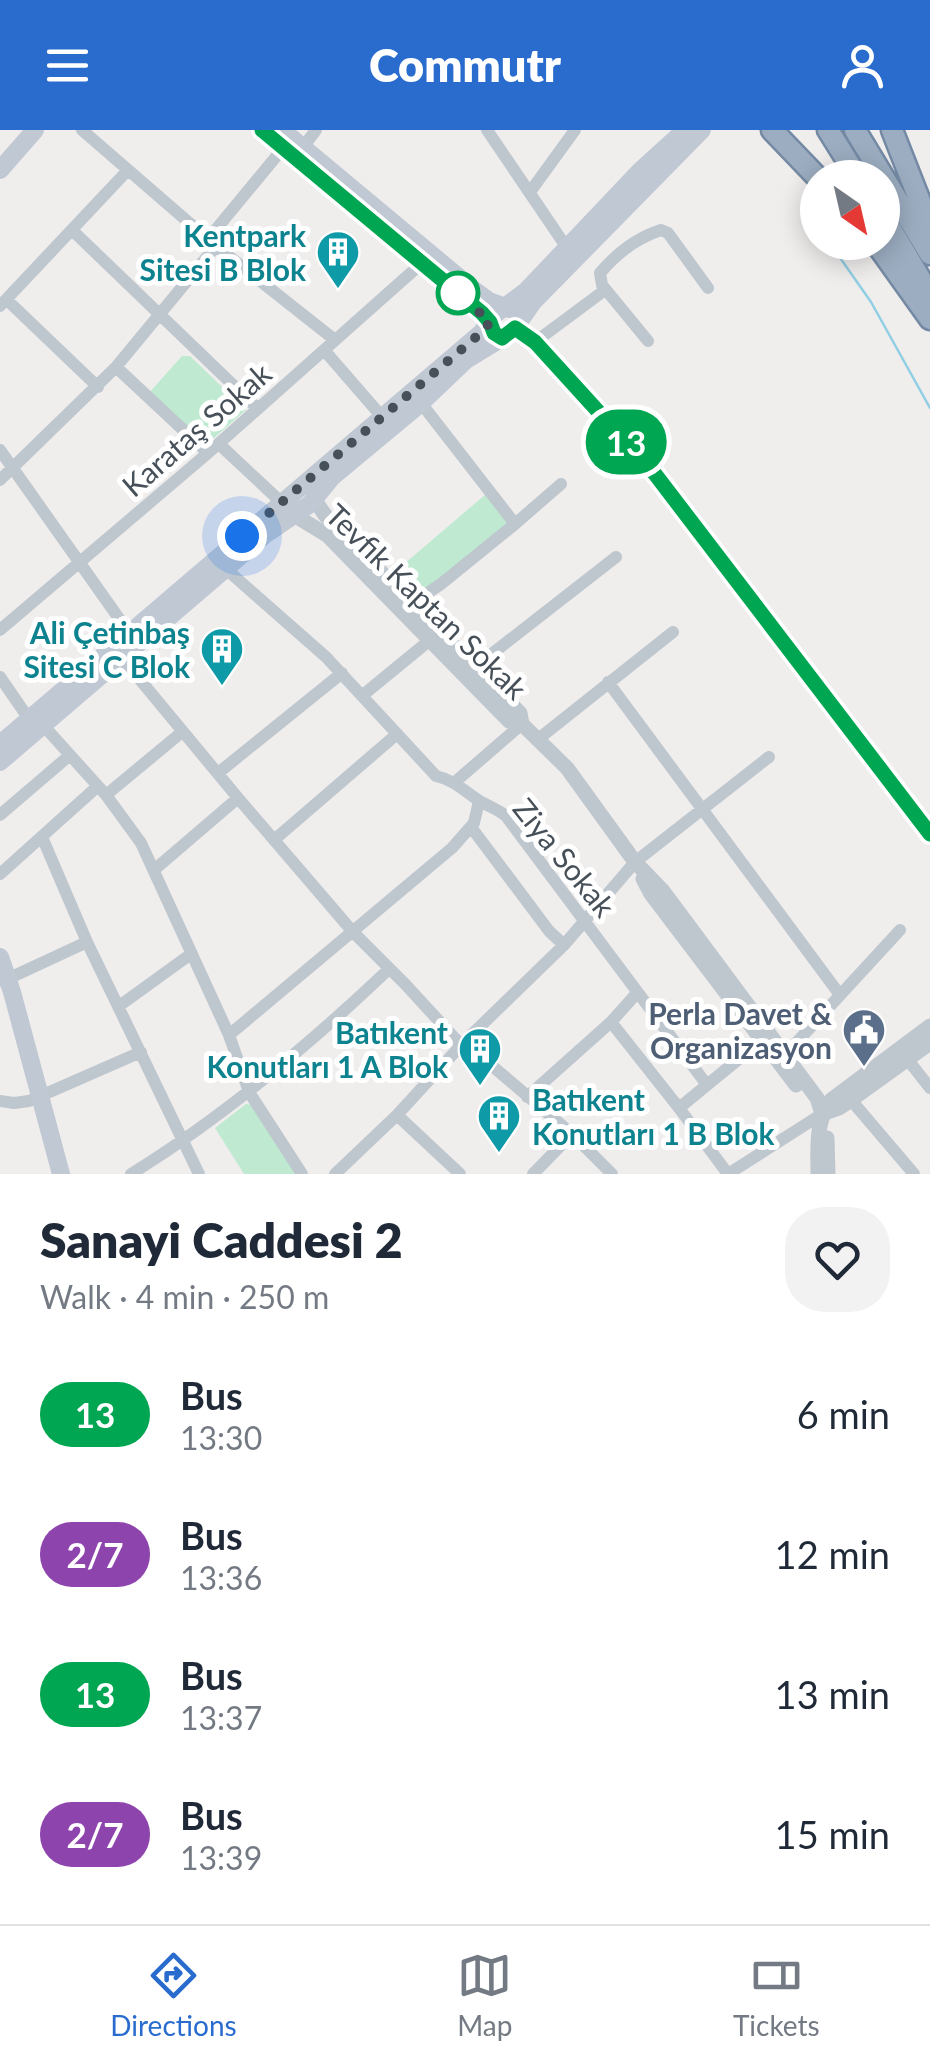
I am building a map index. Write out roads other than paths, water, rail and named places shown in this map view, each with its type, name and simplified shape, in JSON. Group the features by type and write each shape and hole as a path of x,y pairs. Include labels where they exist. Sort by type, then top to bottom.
{"highway":[{"path":"772,130 801,160"},
{"path":"828,130 847,160"},
{"path":"855,130 930,254"},
{"path":"892,130 930,227"},
{"path":"900,244 930,295"},
{"path":"888,260 930,319"}],"main road":[{"path":"0,170 35,130"},
{"path":"262,130 290,140 488,301 513,311 518,321"},
{"path":"0,762 36,722 130,634 344,466 466,360 512,332 640,171 685,130"},
{"path":"309,491 383,418 482,332 494,314 572,252 702,130"},
{"path":"290,140 422,264 482,313 494,333 502,338"},
{"path":"0,744 122,658 266,534 287,508"},
{"path":"0,958 61,1174"}],"street":[{"path":"82,130 330,345 383,418"},
{"path":"0,480 116,368 161,314 290,140 316,130"},
{"path":"487,130 572,252 600,273 606,290 648,341"},
{"path":"530,192 575,130"},
{"path":"98,387 4,303 128,170"},
{"path":"600,273 642,236 661,230 668,232 708,288"},
{"path":"72,232 258,409"},
{"name":"Karataş Sokak","path":"0,630 422,264"},
{"path":"535,342 606,290"},
{"path":"116,368 287,508"},
{"path":"420,402 515,524"},
{"path":"0,450 130,634"},
{"path":"412,603 441,584 561,484"},
{"name":"Tevfik Kaptan Sokak","path":"309,491 325,515 520,712 522,724 567,768 785,1054 817,1098 822,1114"},
{"name":"Tevfik Kaptan Sokak","path":"287,508 328,535 508,721 522,724"},
{"path":"475,667 616,557"},
{"name":"Ziya Sokak","path":"226,569 342,673 436,776 456,782 479,802 494,806 506,816 707,1085"},
{"path":"537,740 673,632"},
{"path":"363,696 430,640"},
{"path":"122,658 352,932 462,1044 572,1134 612,1174"},
{"path":"218,773 342,673"},
{"path":"0,677 36,722 102,790 140,843 229,1035 249,1092 302,1174"},
{"path":"608,682 840,995"},
{"path":"456,782 522,724"},
{"path":"0,874 102,790 182,732"},
{"path":"274,840 397,734"},
{"path":"0,815 70,756"},
{"path":"335,1174 564,944 635,862 768,757"},
{"path":"154,870 238,798"},
{"path":"229,1035 452,848 472,826 479,802"},
{"path":"472,826 549,931 564,944"},
{"path":"42,837 87,942 199,1174"},
{"name":"Tevfik Kaptan Sokak","path":"635,862 651,894 804,1097 822,1114"},
{"path":"785,1054 900,930"},
{"path":"4,981 87,942"},
{"path":"118,1006 191,954"},
{"path":"131,1174 249,1092 389,970"},
{"path":"528,1098 637,993"},
{"path":"611,1022 728,1174 822,1114 839,1108 930,1043"},
{"path":"818,1174 819,1129 831,1100 930,1026"},
{"path":"679,1108 761,1041"},
{"path":"0,1101 30,1101 141,1052"},
{"path":"908,1060 930,1088"},
{"path":"851,1100 914,1174"},
{"path":"822,1114 827,1131 828,1174"},
{"path":"397,1115 460,1174"},
{"path":"532,1174 572,1134"}],"waterway":[{"path":"842,260 871,302 930,408"}],"place":[{"name":"Kentpark Sitesi B Blok","path":"338,290"},
{"name":"Ali Çetinbaş Sitesi C Blok","path":"222,687"},
{"name":"Perla Davet & Organizasyon","path":"864,1068"},
{"name":"Batıkent Konutları 1 A Blok","path":"480,1087"},
{"name":"Batıkent Konutları 1 B Blok","path":"499,1154"}]}
